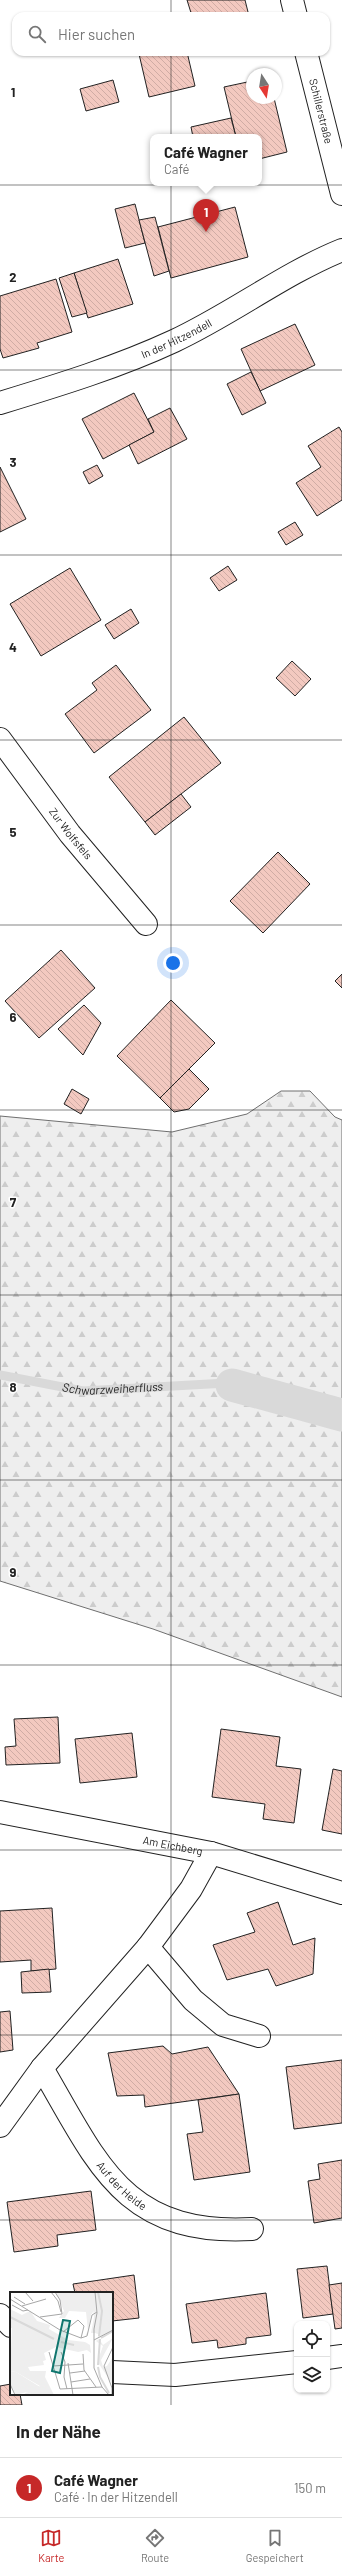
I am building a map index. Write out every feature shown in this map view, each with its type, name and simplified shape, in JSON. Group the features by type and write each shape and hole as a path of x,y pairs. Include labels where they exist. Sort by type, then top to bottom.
{"street":[{"path":"292,0 295,12"},
{"name":"Schillerstraße","path":"307,56 342,194"},
{"name":"In der Hitzendell","path":"0,402 119,365 176,341 315,261 342,250"},
{"name":"Zur Wolfsfels","path":"0,739 70,834 146,924"},
{"name":"Am Eichberg","path":"0,1812 211,1853 342,1893"},
{"path":"0,2126 42,2068 148,1947 191,1888 211,1853"},
{"path":"148,1947 193,2000 223,2025 259,2036"},
{"name":"Auf der Heide","path":"42,2068 90,2151 122,2192 154,2213 189,2226 225,2230 252,2229"},
{"path":"0,2315 10,2325"},
{"path":"330,2358 342,2356"},
{"path":"113,2372 175,2375 294,2362"}],"green space":[{"path":"281,1091 310,1091 335,1117 342,1120 342,1697 153,1629 0,1581 0,1116 172,1132 247,1114"}],"building":[{"path":"187,0 245,0 248,12 191,12"},
{"path":"139,56 188,56 195,86 149,97"},
{"path":"113,80 119,102 86,111 80,89"},
{"path":"246,82 246,104 275,104 287,152 262,158 262,134 235,134 224,87"},
{"path":"231,118 235,134 192,134 191,127"},
{"path":"135,204 145,243 125,248 115,209"},
{"path":"235,207 248,257 171,278 158,227"},
{"path":"155,217 169,271 154,276 139,220"},
{"path":"118,259 133,304 88,318 74,273"},
{"path":"74,273 87,313 72,317 59,278"},
{"path":"56,279 72,332 37,343 39,348 3,358 0,349 0,296"},
{"path":"295,324 315,365 260,391 241,349"},
{"path":"251,372 266,403 242,415 227,384"},
{"path":"134,393 154,432 103,459 82,419"},
{"path":"170,408 187,439 138,464 129,445 154,432 148,419"},
{"path":"339,427 342,432 342,500 317,516 296,483 321,467 308,446"},
{"path":"97,465 103,476 89,484 83,472"},
{"path":"0,467 26,519 0,532"},
{"path":"295,522 303,535 286,545 278,532"},
{"path":"228,566 237,580 219,591 210,578"},
{"path":"70,568 101,620 41,656 10,604"},
{"path":"131,609 139,623 114,639 105,625"},
{"path":"292,661 311,679 295,696 276,678"},
{"path":"116,665 151,710 94,753 65,714 97,690 92,683"},
{"path":"184,717 221,763 145,822 109,777"},
{"path":"181,794 191,807 155,835 145,822"},
{"path":"278,852 310,884 263,933 230,901"},
{"path":"61,950 95,988 39,1038 5,1001"},
{"path":"342,974 342,988 335,981"},
{"path":"171,1000 215,1043 160,1098 117,1056"},
{"path":"84,1005 101,1023 83,1055 58,1029"},
{"path":"189,1069 209,1089 189,1109 174,1112 160,1098"},
{"path":"72,1089 89,1099 81,1114 64,1104"},
{"path":"58,1717 60,1763 6,1765 5,1747 16,1746 14,1719"},
{"path":"221,1729 280,1737 276,1766 301,1769 294,1823 263,1819 265,1804 212,1797"},
{"path":"132,1733 137,1777 80,1783 75,1739"},
{"path":"333,1769 342,1771 342,1834 322,1830"},
{"path":"278,1902 293,1945 315,1938 313,1974 276,1986 268,1969 227,1980 213,1945 255,1932 247,1913"},
{"path":"52,1908 56,1969 31,1971 31,1960 0,1962 0,1911"},
{"path":"49,1969 51,1992 22,1993 21,1972"},
{"path":"10,2011 13,2050 0,2052 0,2012"},
{"path":"163,2046 172,2054 208,2047 239,2094 145,2107 144,2095 117,2096 108,2053"},
{"path":"342,2060 342,2123 294,2129 286,2067"},
{"path":"239,2094 250,2172 194,2180 187,2134 203,2132 198,2100"},
{"path":"342,2160 342,2218 314,2223 308,2181 320,2179 318,2164"},
{"path":"91,2191 96,2230 57,2235 58,2246 14,2252 7,2202"},
{"path":"327,2266 333,2314 303,2318 297,2269"},
{"path":"134,2275 139,2318 113,2321 113,2292 75,2292 73,2284"},
{"path":"342,2283 342,2328 335,2329 329,2285"},
{"path":"266,2293 271,2335 246,2338 246,2344 218,2348 217,2340 192,2343 186,2304"},
{"path":"10,2384 10,2395 20,2395 22,2405 0,2405 0,2386"}],"waterway":[{"name":"Schwarzweiherfluss","path":"0,1375 83,1391 227,1383"},
{"name":"Schwarzweiherfluss","path":"232,1385 342,1415"}],"place":[{"name":"Café Wagner","path":"206,232"}]}
